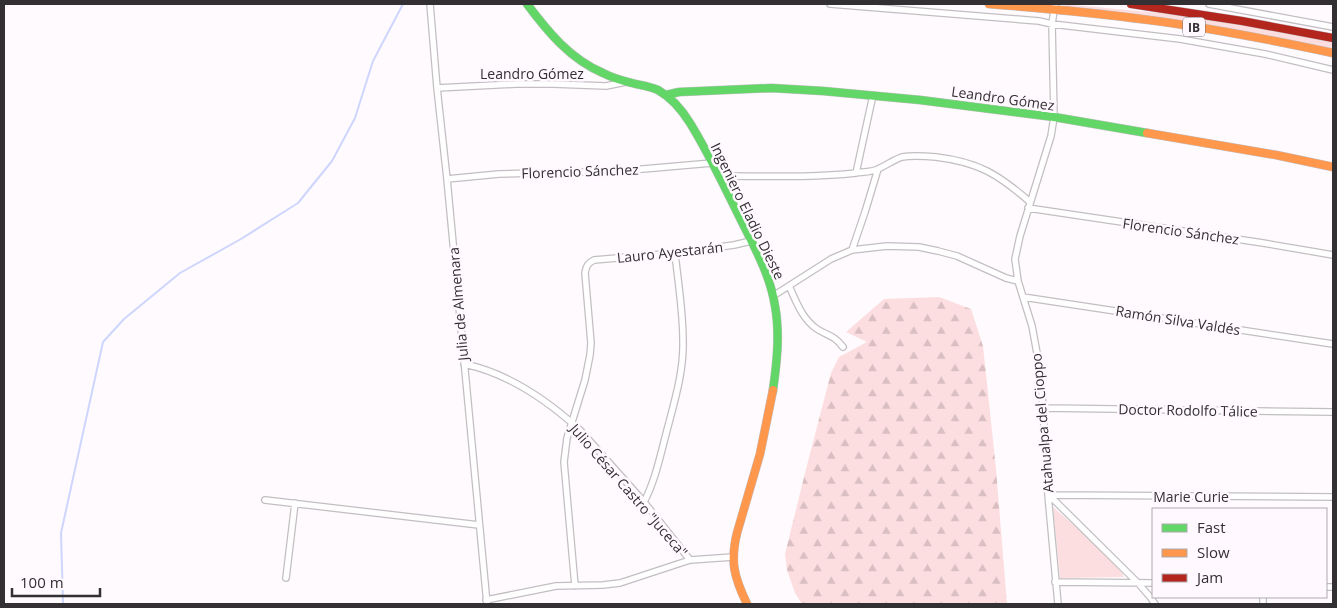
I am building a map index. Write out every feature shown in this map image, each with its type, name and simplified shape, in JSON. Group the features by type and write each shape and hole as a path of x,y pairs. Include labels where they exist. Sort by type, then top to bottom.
{"main road":[{"name":"Ingeniero Eladio Dieste","path":"527,4 570,54 582,63 599,72 626,82 651,87 666,95 678,107 719,176 751,241 774,296 777,353 774,390 753,478 735,542 733,557 736,575 747,604"},
{"name":"IB","path":"989,4 1054,6 1204,28 1333,53"},
{"name":"IB","path":"1131,4 1242,21 1333,38"},
{"name":"Leandro Gómez","path":"666,95 679,92 771,88 873,95 1054,118 1333,167"}],"street":[{"name":"Julia de Almenara","path":"430,4 487,602"},
{"path":"830,4 1039,21 1180,40 1265,54 1333,70"},
{"path":"1209,4 1333,27"},
{"name":"Atahualpa del Cioppo","path":"1054,6 1052,24 1054,118 1015,259 1018,280 1032,326 1040,376 1058,604"},
{"name":"Leandro Gómez","path":"437,88 516,84 606,86 626,82"},
{"path":"856,173 873,95"},
{"path":"719,176 818,176 856,173 878,169 896,159 912,156 929,156 960,161 989,171 1011,186 1029,205"},
{"name":"Florencio Sánchez","path":"447,179 500,174 620,171 712,163"},
{"path":"852,250 878,169"},
{"name":"Florencio Sánchez","path":"1029,205 1333,256"},
{"name":"Lauro Ayestarán","path":"571,422 585,380 590,355 591,343 585,272 590,262 594,260 675,253 751,241"},
{"path":"774,296 831,259 852,250 887,246 919,247 938,251 957,256 1006,278 1018,280"},
{"path":"644,502 650,490 661,454 680,373 684,340 675,253"},
{"path":"789,286 805,319 815,328 835,338 843,347"},
{"name":"Ramón Silva Valdés","path":"1023,297 1333,344"},
{"name":"Julio César Castro \"Juceca\"","path":"464,364 486,370 509,380 542,400 571,422 644,502 690,560"},
{"name":"Doctor Rodolfo Tálice","path":"1042,408 1333,412"},
{"path":"571,422 565,451 564,474 575,586"},
{"path":"1048,494 1138,583 1155,604"},
{"name":"Marie Curie","path":"1048,494 1333,497"},
{"path":"265,500 479,525"},
{"path":"286,578 295,503"},
{"path":"487,602 556,586 620,583 690,560 733,557"},
{"path":"1055,582 1152,583"}],"green space":[{"path":"1064,4 1202,17 1333,42 1333,49 1067,7"},
{"path":"939,297 971,309 983,346 996,469 1007,604 802,604 795,593 787,570 785,554 831,373 839,357 867,342 846,332 884,299"},
{"path":"1053,507 1100,550 1124,577 1060,578"}],"waterway":[{"path":"63,604 61,533 103,342 124,319 180,273 241,239 298,203 332,161 355,118 373,61 403,4"}],"traffic: fast":[{"path":"527,4 560,44 580,60 612,77 658,90 684,113 703,145 755,247 773,294 778,337 773,390"},
{"path":"666,95 679,92 771,88 823,91 920,100 1054,117 1147,133"}],"traffic: slow":[{"path":"989,4 1129,17 1172,23 1333,53"},
{"path":"1147,133 1276,155 1333,167"},
{"path":"747,604 736,577 734,561 735,543 760,454 773,390"}],"traffic: jam":[{"path":"1131,4 1242,21 1333,38"}]}
